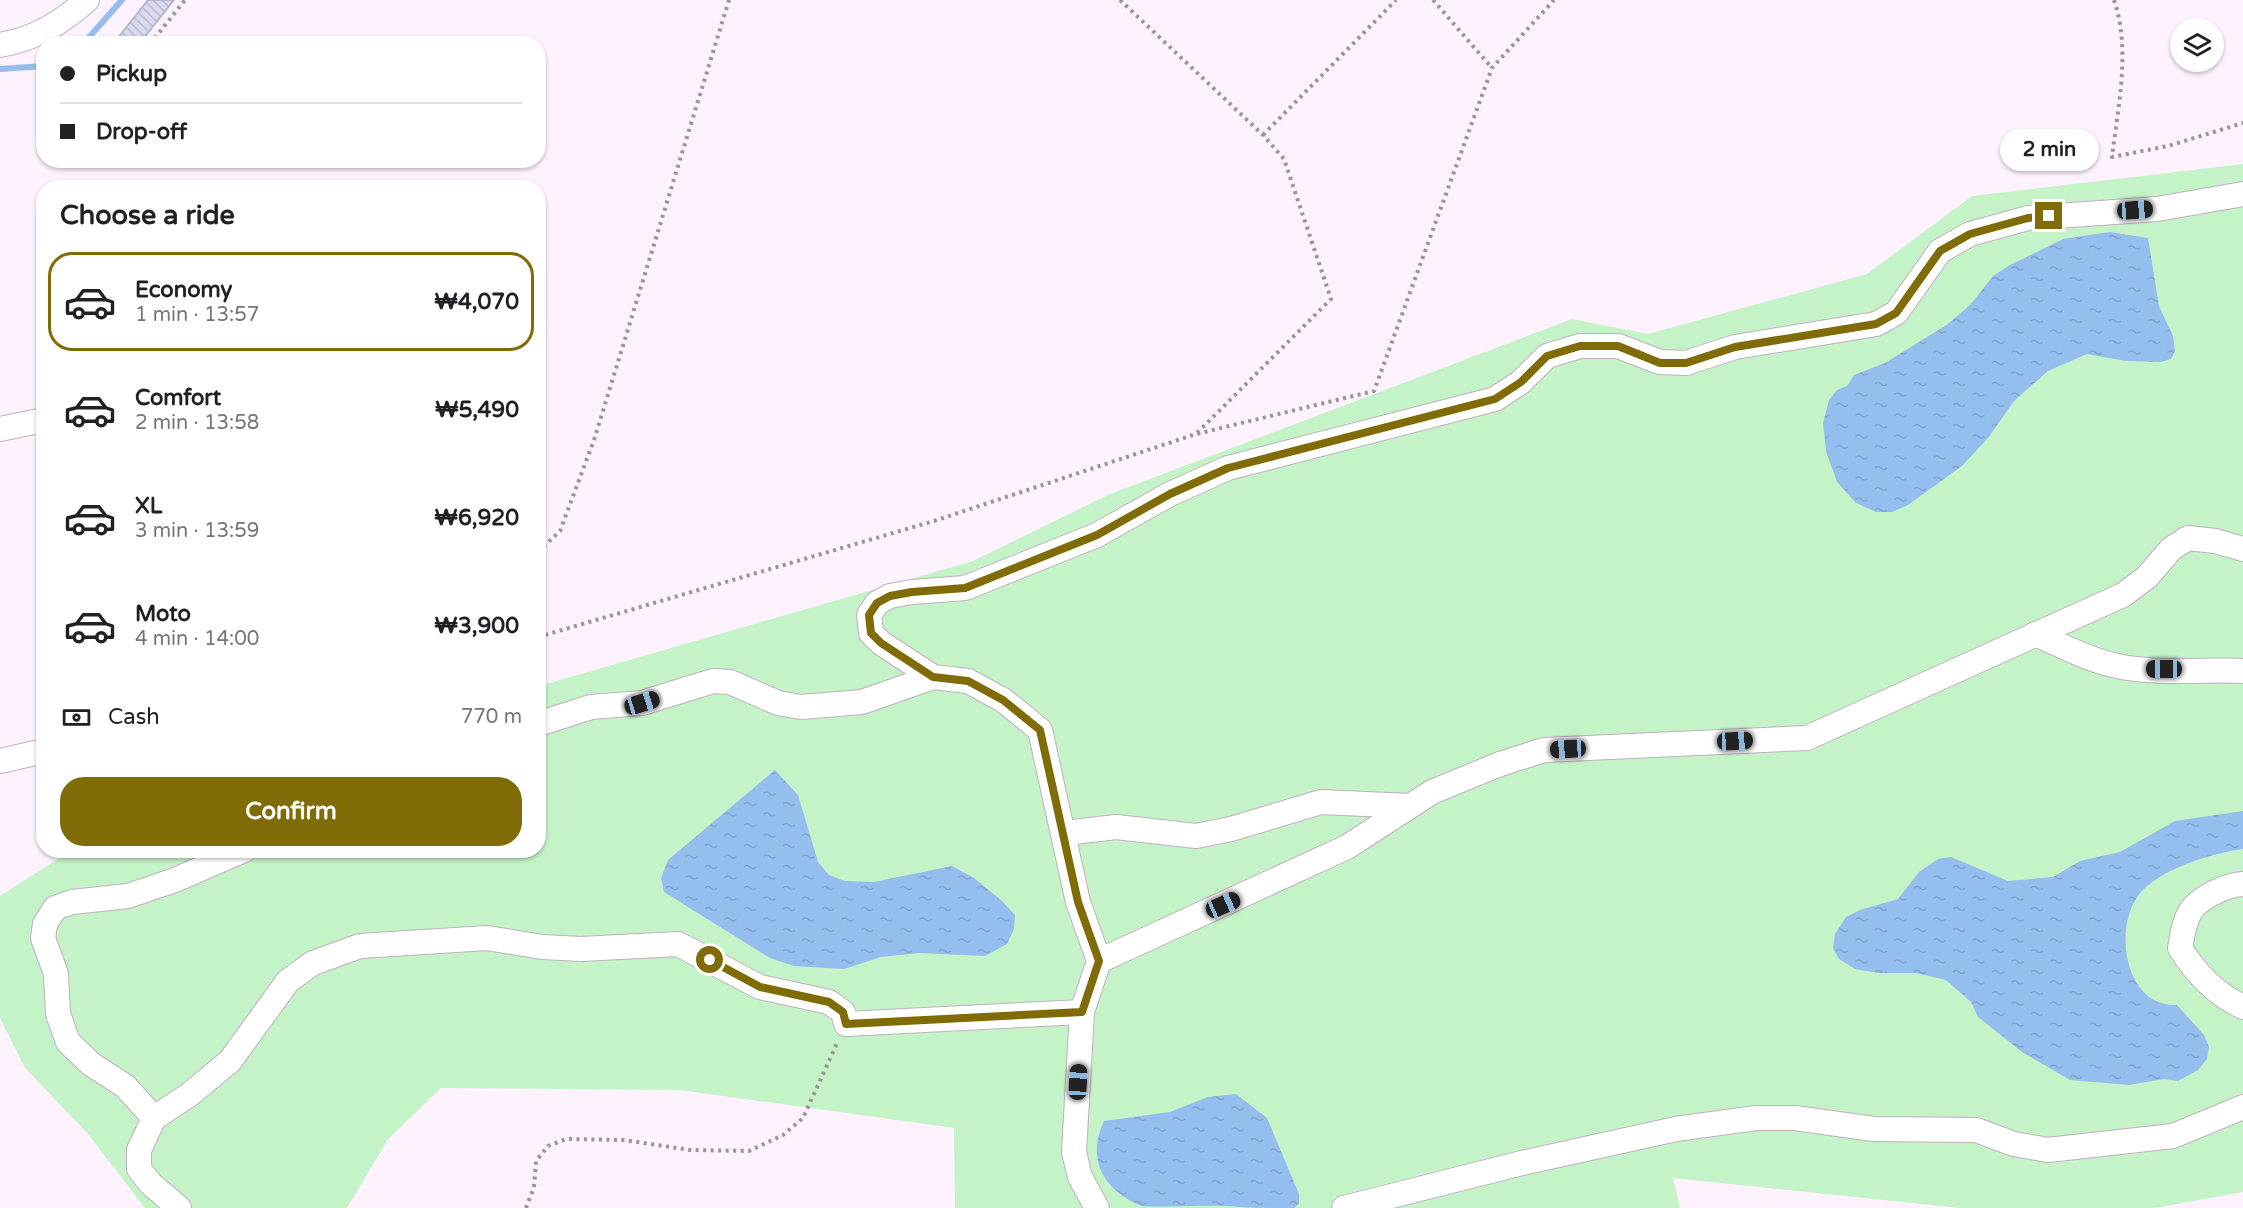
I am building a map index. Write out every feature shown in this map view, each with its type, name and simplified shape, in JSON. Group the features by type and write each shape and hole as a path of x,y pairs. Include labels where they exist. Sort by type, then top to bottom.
{"street":[{"path":"0,45 37,35 66,19 87,0"},
{"path":"933,677 881,643 871,633 869,615 877,603 890,596 912,592 965,588 1097,535 1170,494 1228,468 1495,399 1521,382 1547,356 1580,346 1618,346 1660,363 1686,363 1735,347 1876,324 1896,313 1940,251 1970,234 2028,218 2157,209 2243,194"},
{"path":"0,429 36,422"},
{"path":"1099,961 1347,847 1432,792 1481,772 1544,750 1807,738 2123,595 2147,577 2171,549 2188,538 2215,541 2243,549"},
{"path":"2035,634 2093,660 2114,666 2243,671"},
{"path":"546,721 591,707 642,703 713,681 730,682 778,703 801,707 862,702 933,677 968,681 1003,700 1040,730 1065,833 1078,902 1099,961 1082,1012 1074,1152 1080,1177 1093,1200 1113,1208"},
{"path":"0,761 36,753"},
{"path":"1065,833 1116,827 1196,836 1231,829 1321,802 1410,806"},
{"path":"154,1118 125,1086 92,1064 68,1042 58,1014 56,974 43,938 45,924 55,908 72,902 129,896 175,880 226,858"},
{"path":"2243,884 2234,885 2205,898 2191,910 2180,948 2201,978 2226,999 2243,1007"},
{"path":"179,1208 150,1184 139,1169 139,1150 154,1118 189,1095 230,1061 288,981 313,963 360,946 487,938 581,950 678,944 760,987 829,1002 843,1012 846,1024 1082,1012"},
{"path":"1344,1208 1522,1163 1676,1129 1756,1118 1795,1118 1874,1129 1976,1130 2014,1144 2048,1150 2173,1136 2243,1107"}],"path":[{"path":"156,36 185,0"},
{"path":"546,544 560,531 594,441 729,0"},
{"path":"1120,0 1263,135 1284,159 1331,299 1197,434"},
{"path":"1263,135 1396,0"},
{"path":"1432,0 1492,68"},
{"path":"546,635 934,521 1197,434 1374,391 1492,68 1554,0"},
{"path":"2114,0 2122,23 2120,92 2112,157 2168,146 2243,123"},
{"path":"526,1208 534,1187 536,1161 548,1146 566,1139 624,1140 690,1150 749,1151 783,1135 803,1118 846,1024"}],"green space":[{"path":"2243,164 2243,1192 2155,1208 1961,1208 1673,1178 1680,1208 955,1208 954,1128 680,1090 441,1088 388,1139 347,1208 145,1208 88,1134 25,1068 0,1018 0,896 59,858 546,858 546,684 973,561 1110,494 1572,319 1648,334 1867,274 1972,196"}],"water":[{"path":"2110,232 2148,238 2159,306 2173,336 2175,351 2171,359 2161,362 2126,361 2087,354 2048,371 2014,401 1988,438 1962,466 1908,505 1892,512 1876,512 1856,503 1837,482 1826,451 1823,423 1829,400 1837,390 1847,386 1854,375 1885,363 1948,324 1971,304 1993,276 2010,265 2063,239"},
{"path":"775,770 798,795 818,862 829,875 845,881 874,882 952,866 974,878 1015,915 1014,929 1007,944 985,956 919,953 881,957 844,969 794,966 770,958 664,892 661,878 668,860"},
{"path":"2243,811 2243,849 2203,858 2163,875 2142,891 2132,905 2127,923 2125,942 2128,962 2134,979 2145,993 2159,1002 2177,1005 2204,1035 2209,1047 2207,1059 2198,1070 2178,1081 2164,1079 2129,1085 2070,1080 2022,1052 1978,1017 1971,1002 1946,980 1916,973 1879,973 1855,969 1839,959 1833,948 1835,934 1846,917 1860,910 1898,899 1919,872 1938,859 1951,857 2008,881 2053,877 2080,861 2120,852 2175,821"},
{"path":"1236,1094 1267,1118 1299,1194 1299,1204 1294,1208 1142,1206 1128,1200 1108,1182 1098,1160 1097,1148 1104,1121 1170,1112 1208,1097"}],"building":[{"path":"148,0 174,0 145,36 119,36"}],"waterway":[{"path":"90,36 122,0"},
{"path":"0,69 36,67"}],"route":[{"path":"710,960 760,987 829,1002 843,1012 846,1024 1082,1012 1099,961 1078,902 1065,833 1040,730 1003,700 968,681 933,677 917,664 881,643 871,633 869,615 877,603 890,596 912,592 965,588 1097,535 1170,494 1228,468 1495,399 1521,382 1547,356 1580,346 1618,346 1660,363 1686,363 1735,347 1876,324 1896,313 1929,263 1940,251 1970,234 2028,218 2049,216"}]}
